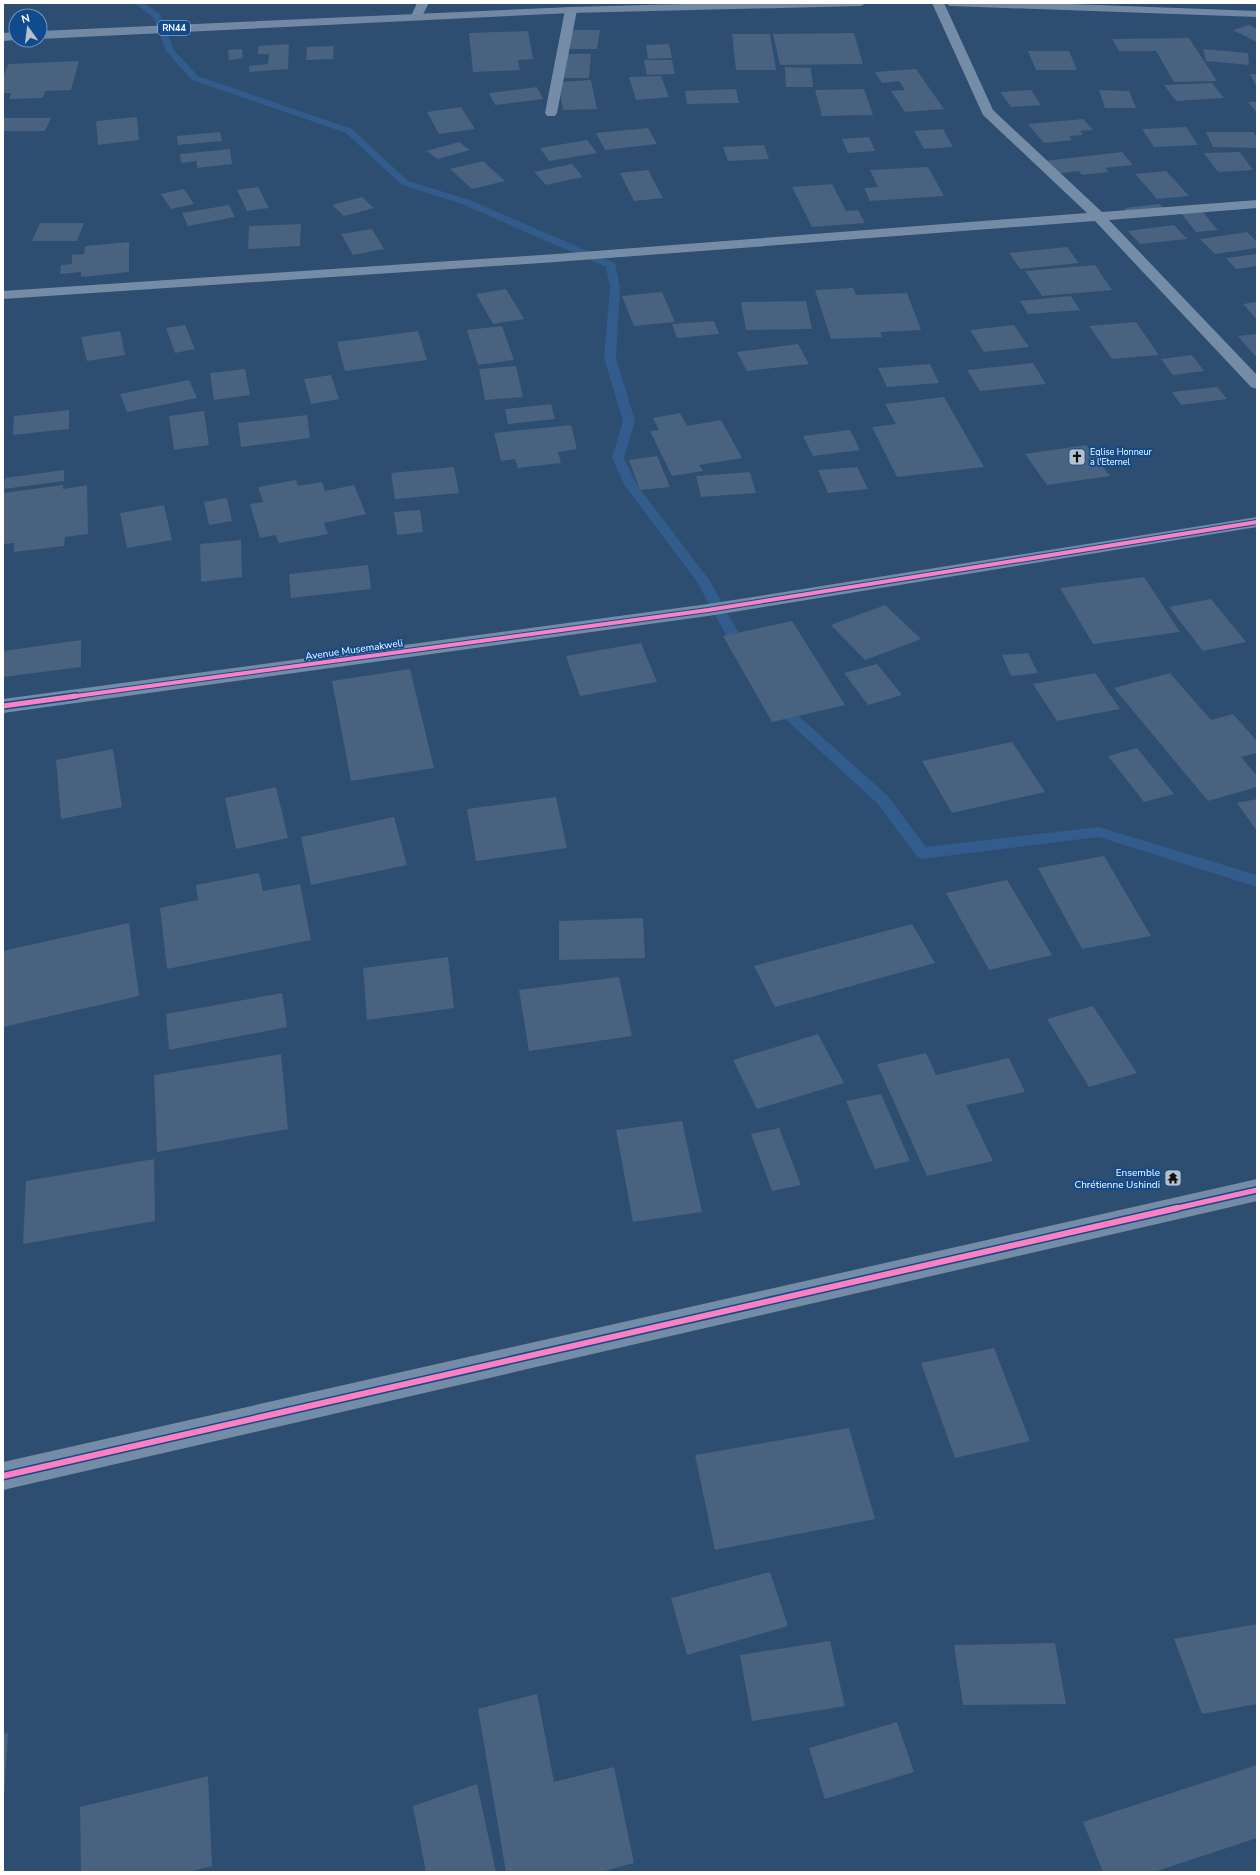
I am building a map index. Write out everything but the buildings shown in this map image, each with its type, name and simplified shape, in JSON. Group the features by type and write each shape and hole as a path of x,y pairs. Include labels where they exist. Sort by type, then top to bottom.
{"main road":[{"name":"RN44","path":"48,35 417,16 572,10 862,3"},
{"path":"950,3 1257,14"}],"street":[{"path":"417,16 423,3"},
{"path":"938,3 987,112 1098,216 1257,384"},
{"path":"551,113 572,10"},
{"path":"3,295 556,258 1257,204"},
{"name":"Avenue Musemakweli","path":"3,706 708,610 731,605 1257,522"},
{"path":"3,1476 1257,1190"}],"waterway":[{"path":"138,3 157,16 170,51 195,78 349,131 405,183 466,202 611,265 615,288 610,358 629,421 618,458 631,486 703,581 742,652"},
{"path":"776,703 883,800 922,853 1099,832 1257,881"}],"cycle path":[{"path":"3,706 708,610 1257,522"},
{"path":"3,1476 1257,1190"}],"place":[{"name":"Eglise Honneur a l'Eternel","path":"1077,457"},
{"name":"Ensemble Chrétienne Ushindi","path":"1173,1178"}]}
